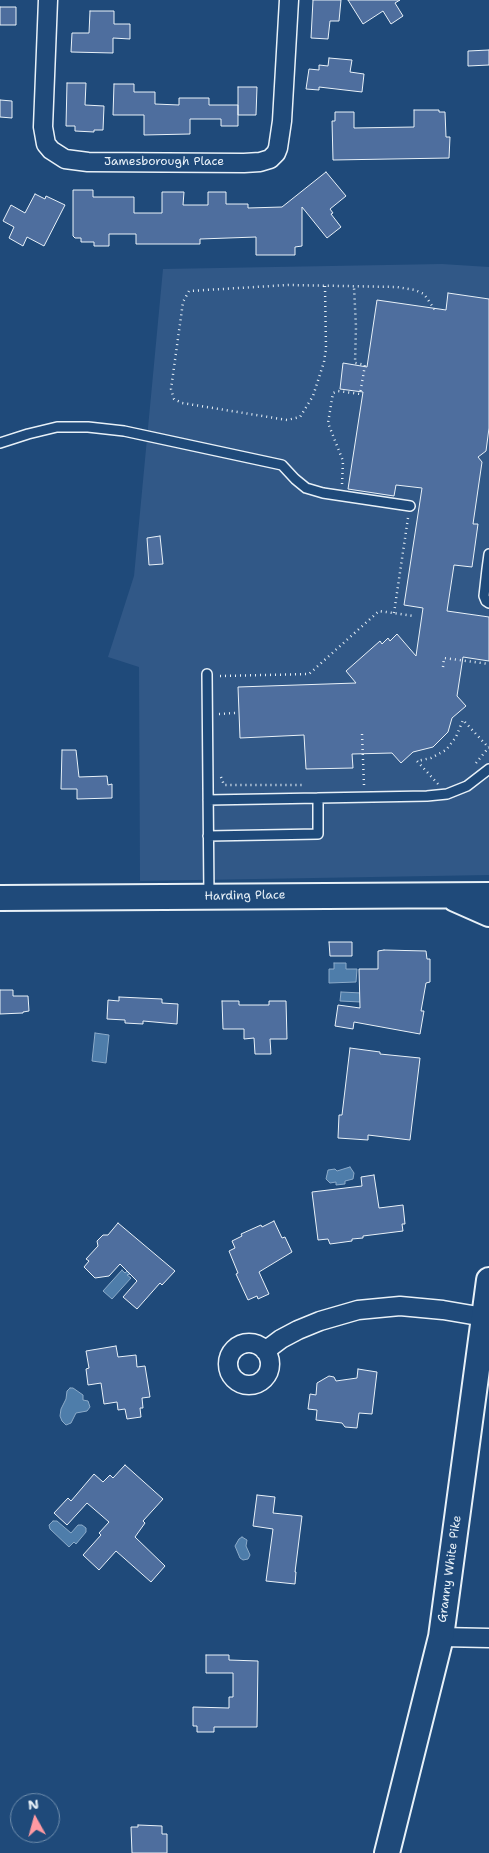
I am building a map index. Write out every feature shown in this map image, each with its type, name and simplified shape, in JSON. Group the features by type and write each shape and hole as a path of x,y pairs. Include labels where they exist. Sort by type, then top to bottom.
{"main road":[{"path":"444,894 489,914"},
{"name":"Harding Place","path":"0,898 489,895"},
{"name":"Granny White Pike","path":"387,1853 441,1637 489,1281"}],"street":[{"name":"Jamesborough Place","path":"48,0 42,127 46,144 51,150 65,159 88,162 244,163 265,161 274,156 278,148 282,121 289,0"},
{"path":"265,1350 298,1330 320,1321 358,1310 400,1306 443,1310 484,1317"},
{"path":"441,1637 489,1638"}],"lane":[{"path":"0,443 57,427 88,427 124,431 282,465 294,479 306,488 323,493 410,506"},
{"path":"489,554 484,596 486,602 489,603"},
{"path":"207,676 209,896"},
{"path":"208,800 447,794 467,786 489,769"},
{"path":"208,836 318,834 318,798"}],"path":[{"path":"325,286 326,348 324,362 313,396 300,417 294,420 278,419 182,404 174,399 171,389 183,302 189,291 288,285 397,287 416,290 428,298 435,310"},
{"path":"340,495 343,461 328,423 334,394 338,391 360,394 365,365 355,363 354,287"},
{"path":"394,613 410,506"},
{"path":"207,676 309,674 379,611 414,616"},
{"path":"442,667 444,658 489,664"},
{"path":"218,705 218,715"},
{"path":"447,794 417,760 431,758 446,750 456,738 463,720 489,747 471,768"},
{"path":"362,734 364,797"},
{"path":"219,773 224,785 308,785"},
{"path":"364,784 373,784"},
{"path":"429,784 438,784"}],"shaded area":[{"path":"442,264 489,267 489,875 140,881 139,667 108,657 134,576 163,269"},
{"path":"334,963 346,963 346,969 357,969 356,982 329,983 329,969 334,969"},
{"path":"341,992 362,993 361,1002 340,1001"},
{"path":"95,1033 109,1035 106,1063 92,1061"},
{"path":"350,1167 354,1173 353,1179 345,1181 345,1184 336,1185 336,1182 330,1183 326,1179 328,1170 335,1169 337,1171"},
{"path":"122,1270 125,1273 128,1270 130,1274 127,1275 131,1278 112,1299 103,1291"},
{"path":"70,1388 83,1395 83,1400 88,1401 90,1407 87,1411 76,1413 71,1423 66,1425 60,1416 67,1391"},
{"path":"53,1521 57,1521 71,1533 78,1525 86,1528 86,1532 76,1544 74,1542 69,1547 50,1529 49,1525"},
{"path":"242,1537 247,1540 246,1546 250,1555 248,1559 243,1560 240,1558 235,1546"}],"building":[{"path":"313,0 341,0 339,21 330,21 328,39 311,38"},
{"path":"348,0 400,0 395,3 403,16 391,24 383,11 363,24"},
{"path":"0,7 16,7 16,25 0,25"},
{"path":"90,11 114,11 114,24 130,24 130,39 113,38 113,53 71,52 72,33 89,33"},
{"path":"489,50 489,65 468,66 468,51"},
{"path":"329,58 352,60 350,72 364,74 362,92 319,87 319,90 306,89 309,69 319,70 319,65 328,66"},
{"path":"67,83 86,83 85,105 104,106 103,130 94,130 94,132 75,131 75,126 66,126"},
{"path":"114,84 134,84 134,92 155,92 155,104 179,105 179,98 209,98 209,105 238,105 238,126 221,126 221,119 190,119 190,134 144,135 144,115 113,115"},
{"path":"238,87 257,87 256,115 238,115"},
{"path":"0,100 12,101 12,118 0,117"},
{"path":"414,110 439,110 439,112 445,112 446,137 450,137 449,158 333,160 332,121 335,121 335,112 354,112 354,128 414,127"},
{"path":"326,172 346,196 330,209 333,213 331,214 341,227 327,238 302,207 302,246 295,247 295,255 256,255 256,237 200,239 200,244 136,244 136,234 109,234 109,246 94,246 94,242 81,242 81,238 73,236 73,190 93,190 93,197 134,197 134,213 162,213 162,192 184,192 183,205 208,205 208,192 226,192 226,204 248,204 248,208 282,207"},
{"path":"35,194 45,199 46,196 65,205 44,246 27,237 23,246 9,238 14,227 3,221 11,205 25,213"},
{"path":"448,293 489,299 489,428 486,451 478,457 482,462 473,524 478,524 472,567 454,565 447,611 489,617 489,661 463,657 457,696 466,706 452,718 448,732 433,747 413,752 401,763 392,753 352,754 353,768 306,769 304,735 240,738 238,687 356,683 346,671 380,641 382,644 388,638 390,641 397,634 416,656 423,608 404,605 422,488 396,485 394,496 348,489 363,392 340,389 343,363 367,367 377,300 446,310"},
{"path":"160,536 163,564 149,565 147,538"},
{"path":"62,750 76,750 79,777 107,776 108,785 112,784 112,798 77,799 77,789 61,789"},
{"path":"329,942 352,942 352,956 330,956"},
{"path":"378,951 426,951 427,959 430,959 430,982 426,983 421,1011 424,1011 420,1034 354,1022 353,1029 335,1026 338,1005 360,1008 359,969 378,969"},
{"path":"0,990 13,990 13,996 28,996 29,1011 0,1014"},
{"path":"119,997 162,999 162,1003 178,1004 177,1024 143,1021 143,1024 125,1023 125,1020 107,1019 108,1000 119,1001"},
{"path":"222,1001 239,1001 239,1005 269,1005 269,1001 286,1001 287,1039 270,1039 271,1054 255,1054 254,1038 244,1039 244,1029 223,1029"},
{"path":"350,1048 380,1052 380,1054 420,1058 410,1140 368,1135 368,1140 338,1138 339,1115 342,1115"},
{"path":"374,1175 379,1208 403,1205 405,1224 402,1224 403,1231 363,1236 363,1238 352,1239 352,1241 330,1244 328,1239 318,1240 312,1192 362,1186 361,1177"},
{"path":"274,1221 282,1238 285,1237 292,1252 259,1272 269,1294 258,1299 257,1296 248,1300 236,1274 238,1273 229,1251 235,1248 232,1241 242,1236 241,1234"},
{"path":"118,1223 175,1271 162,1285 160,1283 137,1309 123,1297 137,1281 120,1264 109,1276 95,1278 84,1267 89,1261 86,1259 98,1246 97,1241 103,1235 108,1235"},
{"path":"116,1346 118,1357 136,1355 137,1367 145,1366 150,1397 142,1398 143,1408 140,1408 141,1417 127,1419 125,1409 118,1410 117,1402 104,1404 101,1383 88,1385 86,1369 89,1368 86,1351"},
{"path":"358,1369 377,1372 372,1414 359,1413 357,1428 345,1427 342,1423 316,1420 317,1410 308,1409 310,1394 316,1395 317,1383 329,1376 334,1377 336,1381 357,1378"},
{"path":"125,1465 163,1499 143,1521 145,1523 135,1537 165,1566 151,1582 116,1551 99,1570 83,1555 101,1535 99,1533 109,1522 87,1503 67,1525 54,1513 68,1498 71,1501 94,1474 103,1482 110,1475 113,1478"},
{"path":"257,1495 275,1497 273,1513 302,1516 295,1584 266,1581 273,1529 253,1526"},
{"path":"206,1655 229,1655 229,1660 258,1661 257,1727 214,1727 214,1732 197,1732 197,1726 193,1726 193,1707 229,1708 229,1697 233,1697 233,1673 206,1673"},
{"path":"138,1825 162,1826 162,1834 167,1834 167,1853 132,1853 131,1827 138,1827"}]}
